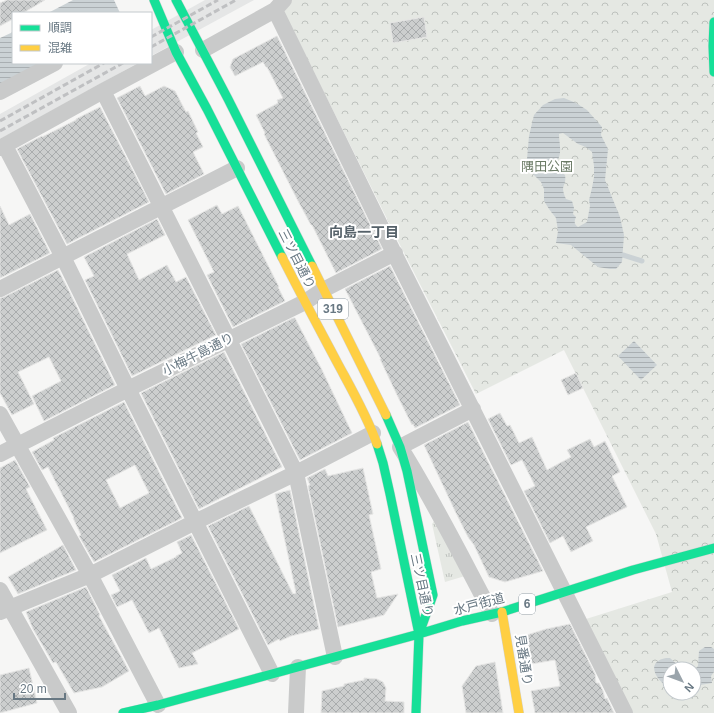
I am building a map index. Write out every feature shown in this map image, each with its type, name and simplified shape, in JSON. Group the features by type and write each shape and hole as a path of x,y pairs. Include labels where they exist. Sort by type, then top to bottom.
{"main road":[{"name":"三ツ目通り","path":"176,0 203,50 381,405 400,447 407,471 433,595 419,634"},
{"name":"三ツ目通り","path":"156,4 176,52 237,168 304,302 358,401 373,433 390,494 419,634"},
{"path":"714,22 714,72"},
{"name":"水戸街道","path":"123,713 150,708 462,621 497,613 634,570 714,548"},
{"name":"見番通り","path":"497,613 519,713"},
{"path":"416,713 419,634"}],"street":[{"path":"203,50 280,5 394,253 625,713"},
{"path":"176,52 2,147 63,256 128,389 272,674"},
{"path":"0,92 52,64"},
{"path":"103,91 296,473 334,657"},
{"path":"0,289 237,168"},
{"name":"小梅牛島通り","path":"0,454 304,302 323,290 394,253"},
{"path":"473,409 400,447 497,613"},
{"path":"0,414 90,575 150,708"},
{"path":"5,610 90,575 296,473 373,433"},
{"path":"0,590 5,610 69,713"},
{"path":"296,713 298,667"}],"shaded area":[{"path":"73,0 169,0 146,12 50,12"},
{"path":"205,0 254,0 152,55 152,29"},
{"path":"12,32 12,64 48,64 0,89 0,38"},
{"path":"89,64 136,64 0,139 0,114"},
{"path":"564,98 576,103 587,110 602,127 601,135 608,149 605,180 620,217 624,235 622,262 616,269 598,267 571,245 556,243 558,231 556,218 544,201 544,189 541,182 531,172 527,159 529,136 534,115 543,105 555,99","holes":["563,133 578,144 586,147 592,152 594,166 594,177 589,200 590,206 587,222 578,227 575,223 576,217 573,214 574,208 572,201 566,199 563,191 565,175 558,169 556,162 560,152 559,134"]},
{"path":"634,341 657,365 641,380 618,356"},
{"path":"705,647 711,647 714,649 714,672 711,676 712,683 702,685 702,661 698,661 699,651"},
{"path":"670,658 673,661 662,661 662,682 657,677 654,668 659,660"}],"green space":[{"name":"隅田公園","path":"278,0 714,0 714,713 633,713 586,619 672,592 656,534 564,350 476,394"},
{"path":"436,521 465,576 445,582 432,524"}],"pier":[{"path":"114,0 171,0 150,12 120,12"}],"building":[{"path":"7,0 45,0 25,12 12,12 12,20 0,26 0,3"},
{"path":"424,17 427,37 393,43 390,23"},
{"path":"277,36 382,249 336,273 264,134 265,133 256,115 278,103 277,100 283,98 263,62 235,76 230,67 233,59"},
{"path":"140,86 145,96 164,86 175,91 186,112 188,111 203,147 193,152 204,174 166,194 117,98"},
{"path":"100,107 149,202 67,244 17,149"},
{"path":"217,205 222,214 238,206 285,301 233,327 207,275 214,272 188,220"},
{"path":"0,206 9,225 30,214 50,253 0,278"},
{"path":"157,219 165,235 127,254 139,280 167,265 176,282 186,277 216,335 132,376 85,280 94,276 84,257"},
{"path":"390,266 460,405 415,428 413,424 412,425 381,359 345,289"},
{"path":"58,270 115,385 44,421 32,396 61,381 49,357 18,372 34,404 12,415 0,393 0,298"},
{"path":"295,318 322,370 352,433 300,460 241,344"},
{"path":"224,352 282,467 199,509 141,393"},
{"path":"576,373 583,388 568,395 561,380"},
{"path":"124,402 182,518 94,562 79,536 81,535 74,518 48,467 42,470 32,452 54,440 53,438","holes":["135,465 149,493 120,508 106,480"]},
{"path":"500,413 507,426 510,425 519,443 532,437 547,470 571,457 567,450 590,439 594,447 605,441 620,472 612,476 627,507 586,527 593,541 571,552 563,536 550,543 524,491 535,486 522,460 511,465 488,419"},
{"path":"468,422 543,571 505,582 489,577 474,545 468,537 424,445"},
{"path":"15,460 30,487 26,489 47,530 0,553 0,468"},
{"path":"363,468 373,514 369,515 381,569 371,572 377,598 398,594 384,615 338,627 308,486 310,485 307,478 325,469 328,476"},
{"path":"290,490 319,629 291,636 280,641 279,639 268,645 208,526 249,506 293,594 296,593 275,494"},
{"path":"191,535 239,629 192,653 198,664 179,668 159,628 149,633 132,600 117,607 111,595 120,591 112,575 146,558 151,569 176,557 182,553 177,542"},
{"path":"63,545 76,570 18,594 8,577"},
{"path":"86,587 100,615 99,616 129,671 102,687 74,693 56,662 53,663 33,629 26,612"},
{"path":"570,624 595,674 596,683 599,683 605,699 607,698 614,713 535,713 531,691 560,686 555,660 525,665 522,643 527,635"},
{"path":"495,662 503,713 466,713 462,686 476,666"},
{"path":"29,668 37,703 0,713 0,675"},
{"path":"364,678 377,679 383,682 386,688 385,701 404,702 404,713 321,713 322,691 364,680"}],"waterway":[{"path":"623,255 642,261"}],"railway":[{"path":"152,36 218,0"},
{"path":"152,46 236,0"},
{"path":"0,121 102,64"},
{"path":"0,131 121,64"}],"traffic: fast":[{"path":"154,0 176,52 207,109 282,257"},
{"path":"176,0 228,99 312,266"},
{"path":"714,22 714,72"},
{"path":"386,415 400,447 407,471 433,595 419,634"},
{"path":"377,444 390,494 419,634"},
{"path":"416,713 419,634 462,621 502,612 633,570 714,548"},
{"path":"123,713 158,705 419,634"}],"traffic: slow":[{"path":"282,257 359,403 377,444"},
{"path":"312,266 386,415"},
{"path":"502,612 519,713"}],"district":[{"name":"向島一丁目","path":"364,232"}]}
